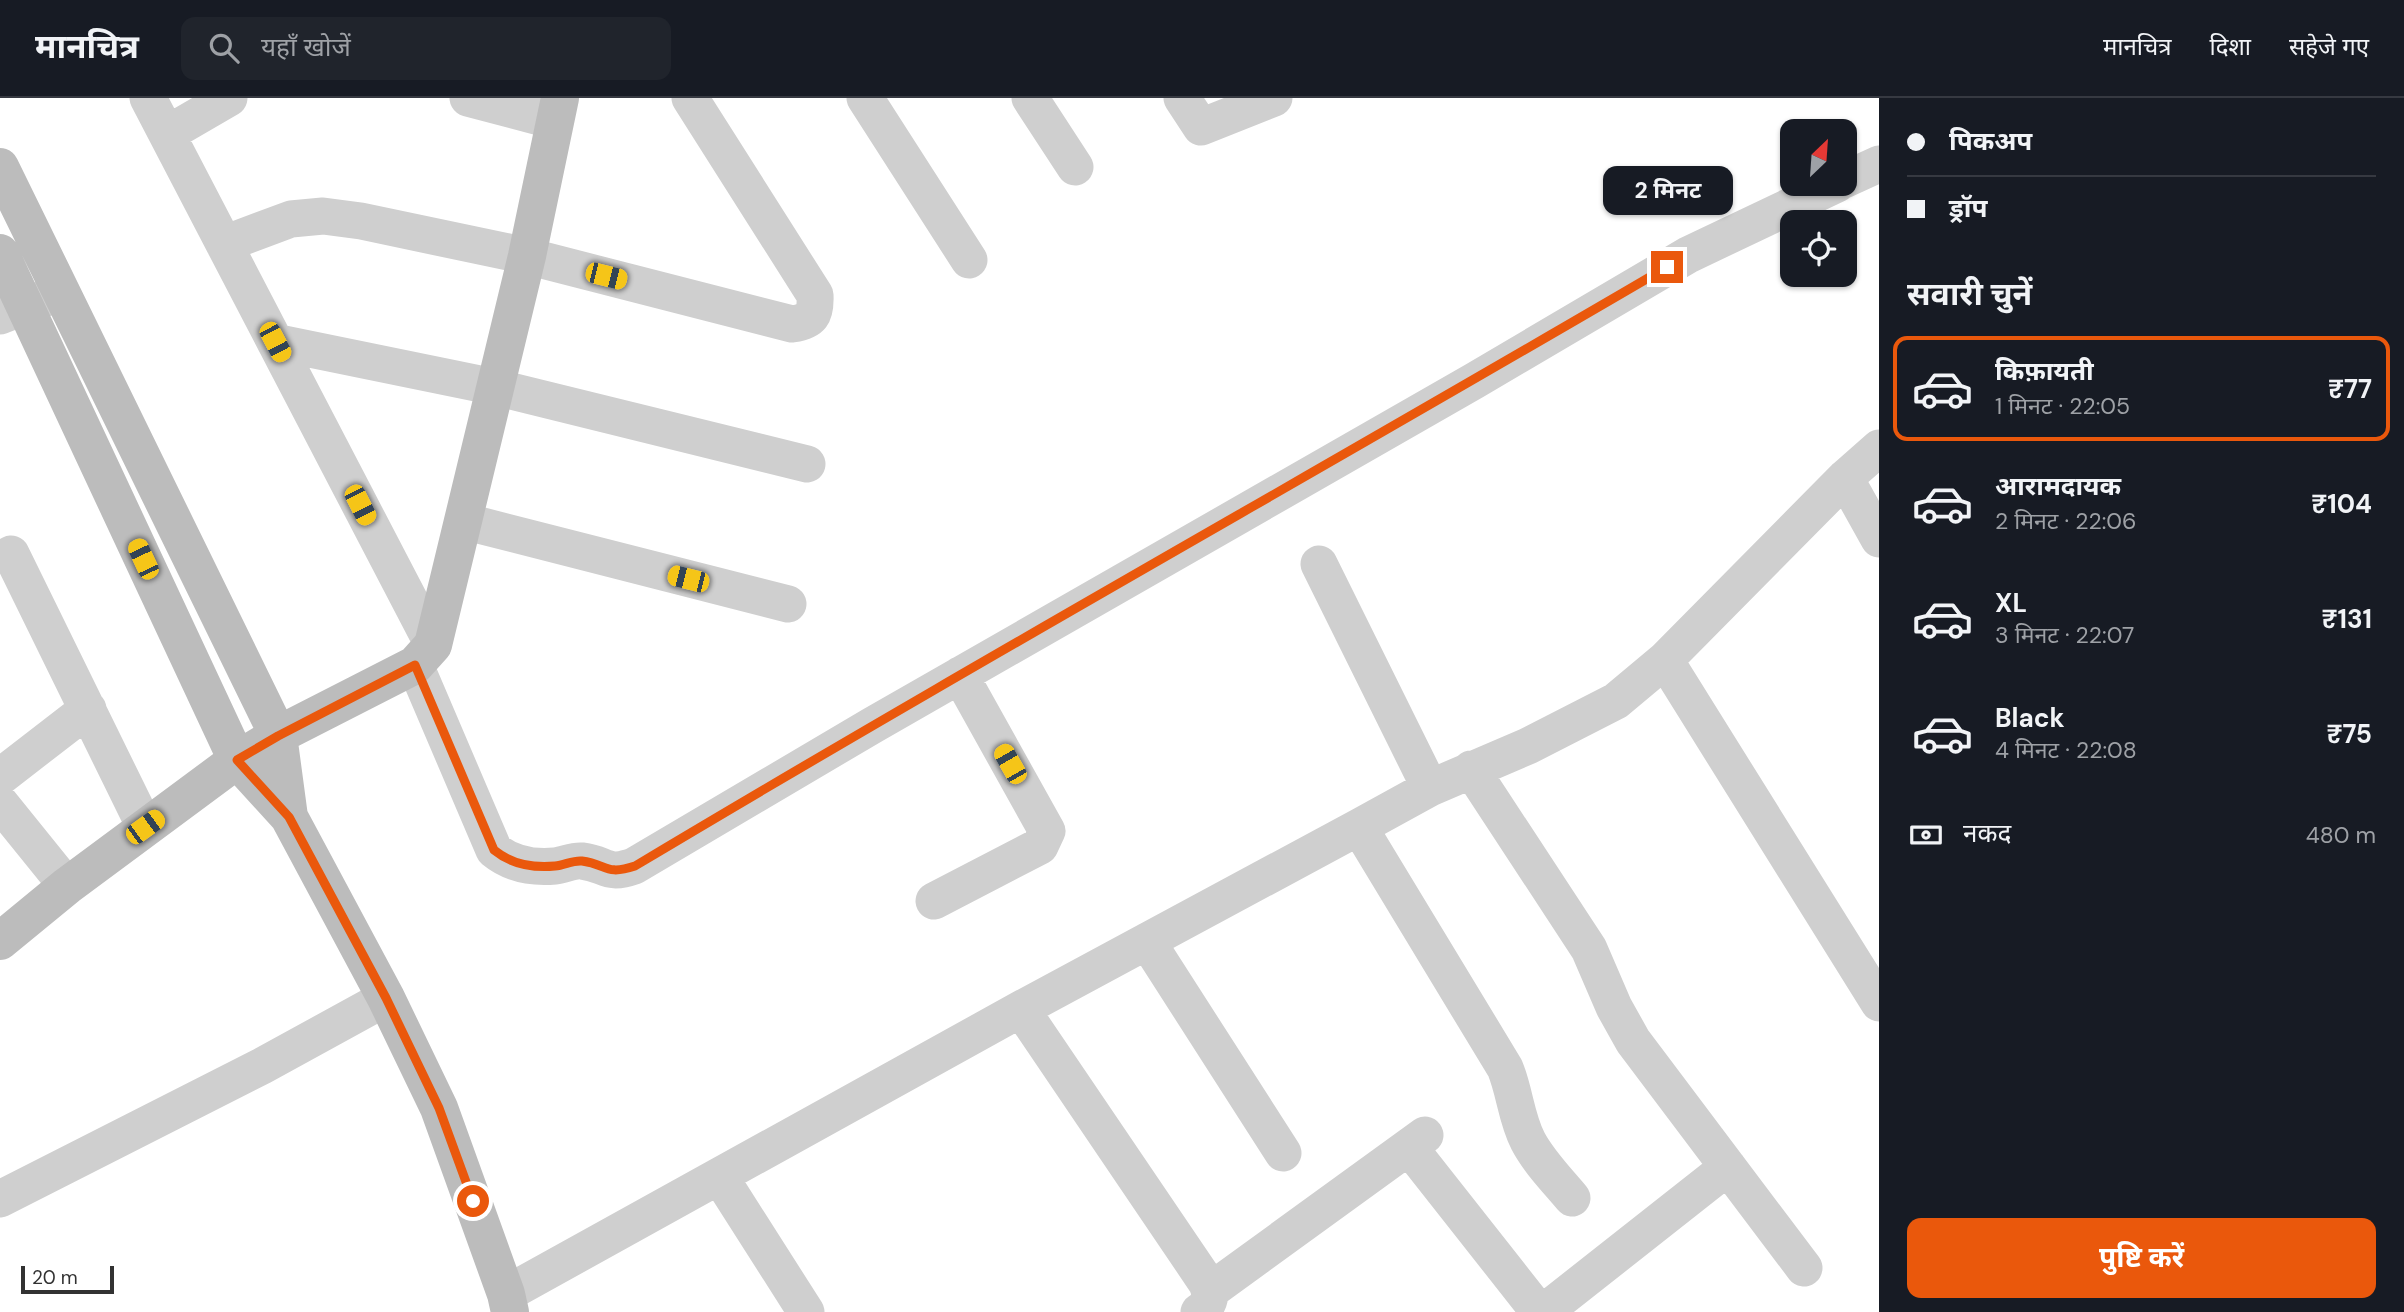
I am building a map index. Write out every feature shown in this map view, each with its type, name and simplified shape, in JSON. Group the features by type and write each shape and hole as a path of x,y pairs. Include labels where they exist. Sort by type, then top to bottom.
{"street":[{"path":"148,98 275,342 424,655 494,850 503,858 538,867 584,861 608,870 635,866 1688,255 1812,196"},
{"path":"167,134 229,98"},
{"path":"0,941 67,886 237,760 424,655 463,521 527,256 558,110 468,98"},
{"path":"224,244 291,219 323,216 361,221 527,256 792,324 805,322 812,316 816,305 815,295 690,98"},
{"path":"865,98 969,260"},
{"path":"1030,98 1075,167"},
{"path":"1182,98 1201,127 1274,98"},
{"path":"1857,174 1879,164"},
{"path":"0,167 278,736 289,817"},
{"path":"0,253 13,312 237,760 289,817 386,998 439,1108 508,1303 720,1177 1021,1009 1430,788 1528,746 1616,701 1665,660 1845,478 1879,448"},
{"path":"13,312 61,292"},
{"path":"275,342 495,387 807,464"},
{"path":"1845,478 1879,539"},
{"path":"463,521 788,604"},
{"path":"10,554 145,827"},
{"path":"1318,564 1430,788"},
{"path":"1665,660 1879,1003"},
{"path":"934,901 1040,846 1047,831 960,675"},
{"path":"0,777 88,709"},
{"path":"1471,769 1589,949 1614,1007 1633,1041 1804,1268"},
{"path":"0,803 67,886"},
{"path":"1359,827 1505,1068 1528,1142 1572,1198"},
{"path":"1147,941 1283,1153"},
{"path":"0,1199 239,1078 386,998"},
{"path":"1021,1009 1205,1301 1417,1141 1542,1312 1728,1167"},
{"path":"720,1177 806,1312"}],"route":[{"path":"473,1201 439,1108 386,998 289,817 237,760 415,665 494,850 503,858 538,867 575,861 597,864 608,870 635,866 895,712 1474,381 1667,267"}]}
